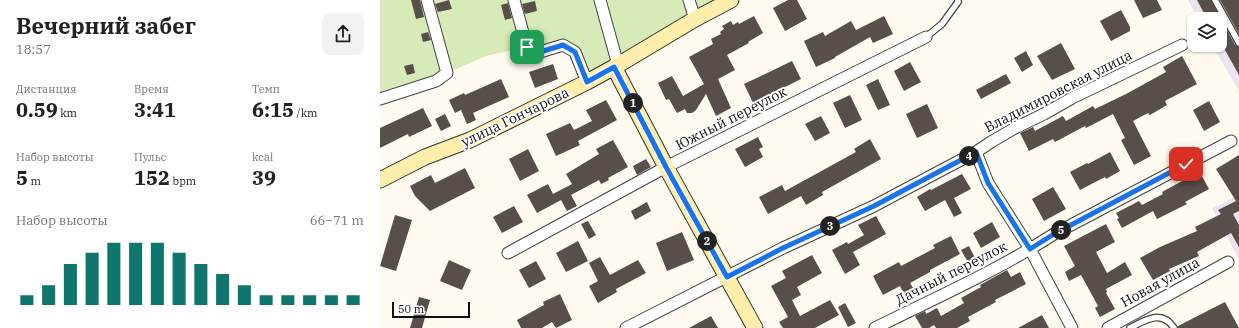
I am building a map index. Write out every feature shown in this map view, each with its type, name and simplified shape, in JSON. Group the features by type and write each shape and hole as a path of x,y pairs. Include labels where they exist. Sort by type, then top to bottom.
{"street":[{"path":"380,99 436,81 447,73 427,0"},
{"path":"514,0 527,47 537,53 563,45 575,52 587,82"},
{"path":"600,0 616,66 666,167 755,328"},
{"path":"689,0 695,19"},
{"name":"улица Гончарова","path":"380,180 426,157 470,140 587,82 695,19 731,0"},
{"name":"Южный переулок","path":"508,253 666,167 926,37"},
{"name":"Владимировская улица","path":"626,328 783,248 874,206 976,152 1015,128 1072,98 1182,45"},
{"name":"Дачный переулок","path":"875,328 987,273 1054,234 1231,142"},
{"path":"976,152 988,183 1030,249 1072,328"},
{"name":"Новая улица","path":"1108,328 1228,262"}],"lane":[{"path":"926,37 942,24 958,0"},
{"path":"1215,0 1239,43"},
{"path":"1130,328 1149,318 1158,317 1166,320 1174,328"}],"shaded area":[{"path":"1188,0 1239,0 1239,91 1216,52 1227,52 1227,12 1194,12"},
{"path":"1239,195 1239,259 1212,208"}],"green space":[{"path":"380,0 731,0 587,82 575,53 563,45 537,53 527,47 486,56 380,99"}],"building":[{"path":"411,0 420,0 424,17 416,19"},
{"path":"449,0 452,9 438,12 435,4"},
{"path":"788,0 797,0 807,19 785,31 773,8"},
{"path":"1134,0 1157,0 1162,10 1143,18"},
{"path":"1197,0 1211,0 1217,12 1203,12"},
{"path":"1220,0 1239,0 1239,34 1227,12"},
{"path":"535,1 537,11 525,14 522,4"},
{"path":"508,3 512,18 505,20 501,5"},
{"path":"1121,10 1130,27 1130,31 1111,41 1100,21"},
{"path":"754,16 763,33 748,42 749,43 727,55 735,70 718,79 731,108 716,116 706,94 696,110 692,113 687,113 685,109 677,113 669,99 666,100 658,83 672,76 683,96 704,84 689,57 713,44 711,39 721,34 720,32 724,29 722,26 731,21 733,25 738,22 739,24"},
{"path":"884,16 893,34 873,43 870,37 835,58 816,67 804,41 823,32 825,36 851,21 856,30"},
{"path":"1227,30 1235,45 1239,47 1239,75 1226,52"},
{"path":"428,32 431,40 423,42 421,34"},
{"path":"1061,43 1075,69 1052,80 1037,56"},
{"path":"1026,51 1033,65 1022,72 1014,58"},
{"path":"1182,56 1197,84 1165,101 1167,105 1150,115 1148,113 1133,121 1151,156 1134,165 1121,140 1125,138 1113,114 1086,128 1085,126 1055,142 1053,139 1029,151 1020,133 1033,127 1035,131 1063,116 1066,121 1093,106 1095,109 1166,72 1163,67"},
{"path":"792,61 801,79 769,95 770,96 754,105 744,84"},
{"path":"910,62 921,82 904,91 894,71"},
{"path":"413,64 415,73 407,75 404,66"},
{"path":"553,64 558,79 535,88 529,72"},
{"path":"1006,74 1011,83 981,99 976,90"},
{"path":"501,79 509,97 473,113 476,120 467,124 461,110 455,113 449,100 464,93 465,95"},
{"path":"878,79 890,105 878,110 866,85"},
{"path":"850,95 862,120 845,128 833,103"},
{"path":"606,100 617,120 578,141 580,145 556,156 546,134 570,123 574,130 592,121 586,110"},
{"path":"1209,101 1220,122 1204,131 1193,110"},
{"path":"927,104 938,128 917,138 906,114"},
{"path":"423,108 432,126 409,137 408,134 380,148 380,128"},
{"path":"445,114 451,126 441,131 435,119"},
{"path":"821,116 830,133 815,141 805,124"},
{"path":"758,137 763,147 759,149 763,157 745,167 735,149"},
{"path":"870,139 881,159 822,192 823,195 806,205 801,196 768,214 759,197 782,185 785,191 856,152 854,149"},
{"path":"613,140 628,167 608,178 609,180 601,184 599,180 571,195 577,206 567,211 561,200 537,213 527,195 548,184 553,194 572,184 566,174 599,154 596,149"},
{"path":"528,149 539,171 520,181 509,159"},
{"path":"1110,152 1120,171 1106,179 1105,177 1080,190 1070,172"},
{"path":"1239,155 1239,211 1233,214 1239,225 1239,247 1231,233 1197,252 1199,256 1169,269 1170,271 1153,280 1140,258 1160,247 1197,231 1195,227 1221,214 1218,210 1236,201 1216,169"},
{"path":"646,159 651,167 637,175 633,166"},
{"path":"1197,167 1209,189 1185,202 1187,204 1157,219 1153,211 1122,228 1117,219 1119,218 1116,213 1139,201 1142,205 1163,194 1162,192 1184,180 1182,176"},
{"path":"465,168 475,188 430,211 415,196 410,186 431,175 435,183"},
{"path":"962,174 971,189 954,198 962,213 954,217 945,200 925,211 917,197 930,189 931,190"},
{"path":"1053,187 1066,209 1044,221 1032,199"},
{"path":"647,202 651,211 635,220 631,211"},
{"path":"514,206 523,222 502,233 493,217"},
{"path":"395,215 412,220 396,271 380,266"},
{"path":"876,216 886,234 853,252 860,265 845,274 832,250 847,242 848,244 864,235 858,225"},
{"path":"588,221 596,235 589,239 581,224"},
{"path":"992,222 1000,237 981,248 973,233"},
{"path":"1106,224 1115,242 1096,252 1107,273 1125,262 1132,275 1106,289 1106,293 1115,309 1100,317 1095,308 1098,306 1081,275 1069,281 1065,272 1075,266 1064,246"},
{"path":"682,232 694,260 667,271 656,243"},
{"path":"951,236 960,254 930,270 930,272 910,283 915,291 905,296 900,286 883,295 873,276 899,262 901,266 935,248 933,245"},
{"path":"578,241 588,261 566,272 556,253"},
{"path":"969,246 976,260 969,264 961,250"},
{"path":"812,255 822,273 797,287 801,295 792,300 800,316 830,300 839,315 815,328 783,328 779,322 788,317 771,286 786,278 782,271"},
{"path":"600,257 610,275 638,260 646,273 616,289 617,292 598,303 589,286 598,281 589,263"},
{"path":"449,260 471,270 462,290 440,281"},
{"path":"536,261 546,279 529,288 519,270"},
{"path":"1007,270 1011,277 1020,272 1026,284 995,300 996,302 968,317 970,321 957,328 936,328 934,325 929,328 922,328 915,316 925,311 926,314 937,308 941,316 964,303 961,298 981,287 980,285"},
{"path":"560,294 572,320 556,328 552,322 542,328 521,328 517,320 544,305 543,302"},
{"path":"419,297 430,300 422,328 410,328"},
{"path":"1225,302 1239,328 1178,328 1178,326"},
{"path":"845,303 856,323 848,327 838,307"},
{"path":"1042,315 1049,328 1018,328"},
{"path":"711,316 718,328 689,328"}],"route":[{"path":"527,47 537,53 563,45 575,52 587,82 614,67 666,167 727,277 783,248 874,206 976,152 988,183 1030,249 1054,234 1186,164"}]}
